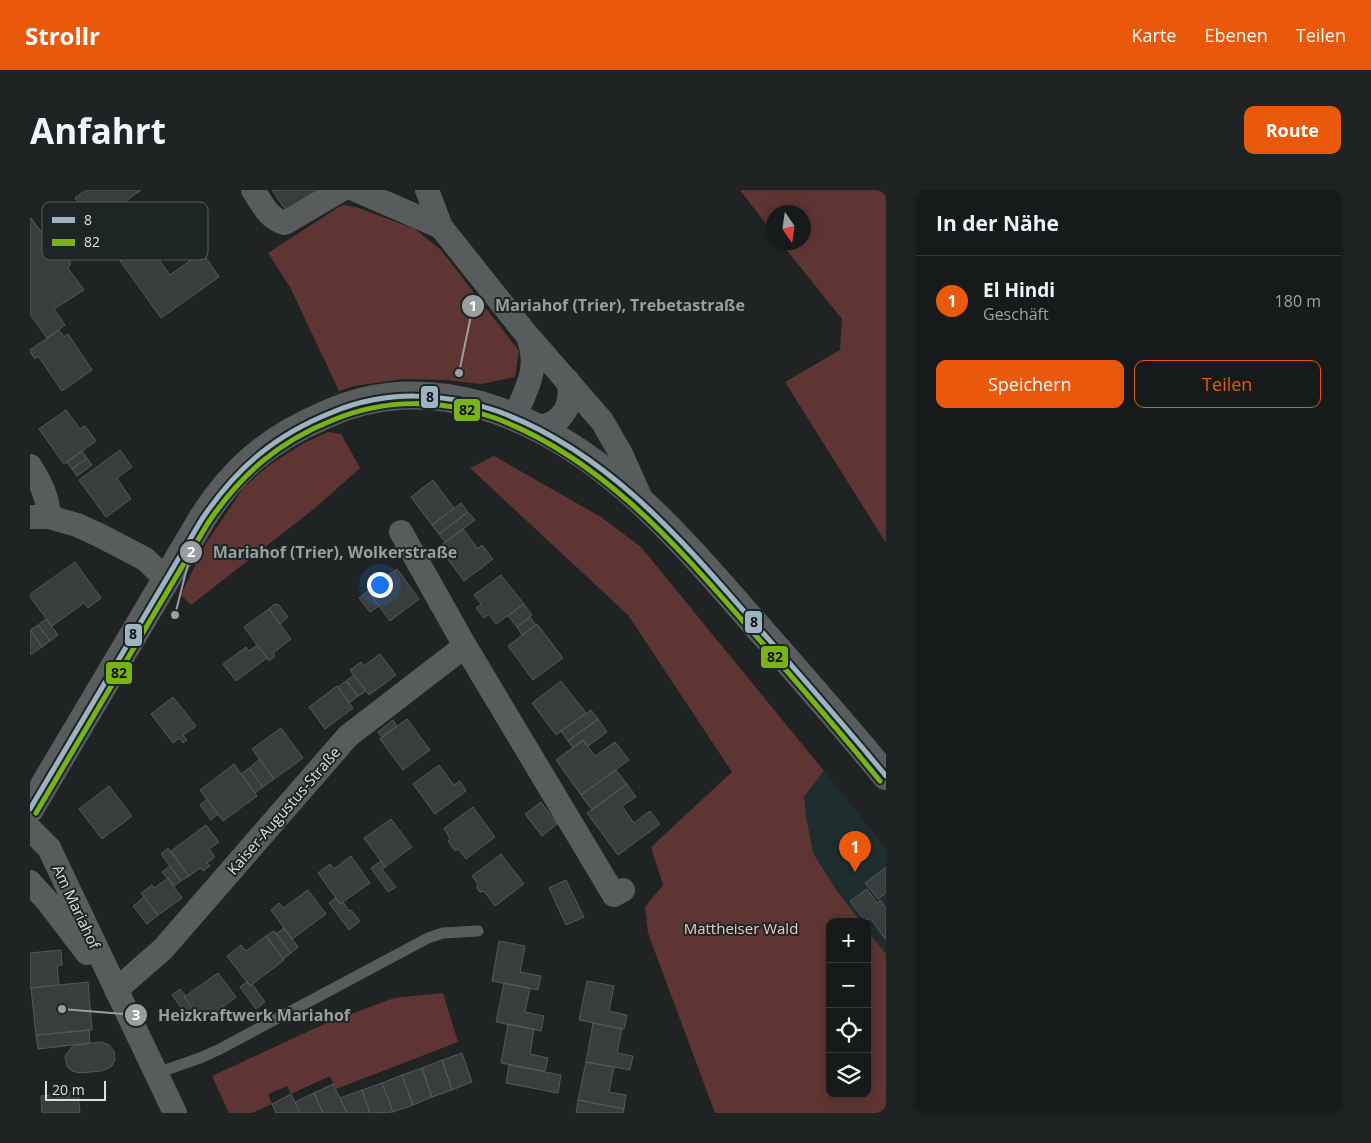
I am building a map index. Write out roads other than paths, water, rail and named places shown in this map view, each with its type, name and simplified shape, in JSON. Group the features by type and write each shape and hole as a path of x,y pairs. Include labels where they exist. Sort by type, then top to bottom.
{"street":[{"path":"253,190 268,214 278,221 285,223 341,190"},
{"path":"356,190 440,227"},
{"path":"427,190 440,227 527,335 602,421 621,454 644,505"},
{"path":"527,335 532,346 533,368 526,390 527,421"},
{"path":"527,421 550,424 557,420 564,413 570,396 568,381"},
{"path":"30,809 212,502 238,472 264,449 299,426 338,409 358,402 418,394 460,399 527,421 562,440 600,466 644,505 707,569 850,732 886,776"},
{"path":"30,466 45,492 48,505 39,517 77,525 99,535 145,559 166,578"},
{"path":"401,532 465,646 614,895 623,890"},
{"name":"Kaiser-Augustus-Straße","path":"116,990 163,949 348,736 465,646"},
{"name":"Am Mariahof","path":"30,829 49,848 176,1113"},
{"name":"Am Mariahof","path":"30,882 48,902 116,990"}],"lane":[{"path":"157,1073 220,1049 428,938 443,934 478,931"}],"place":[{"name":"Mariahof (Trier), Trebetastraße","path":"459,373"},
{"name":"Mariahof (Trier), Wolkerstraße","path":"175,615"},
{"name":"El Hindi","path":"855,872"},
{"name":"Heizkraftwerk Mariahof","path":"62,1009"}],"park label":[{"name":"Mattheiser Wald","path":"741,929"}]}
